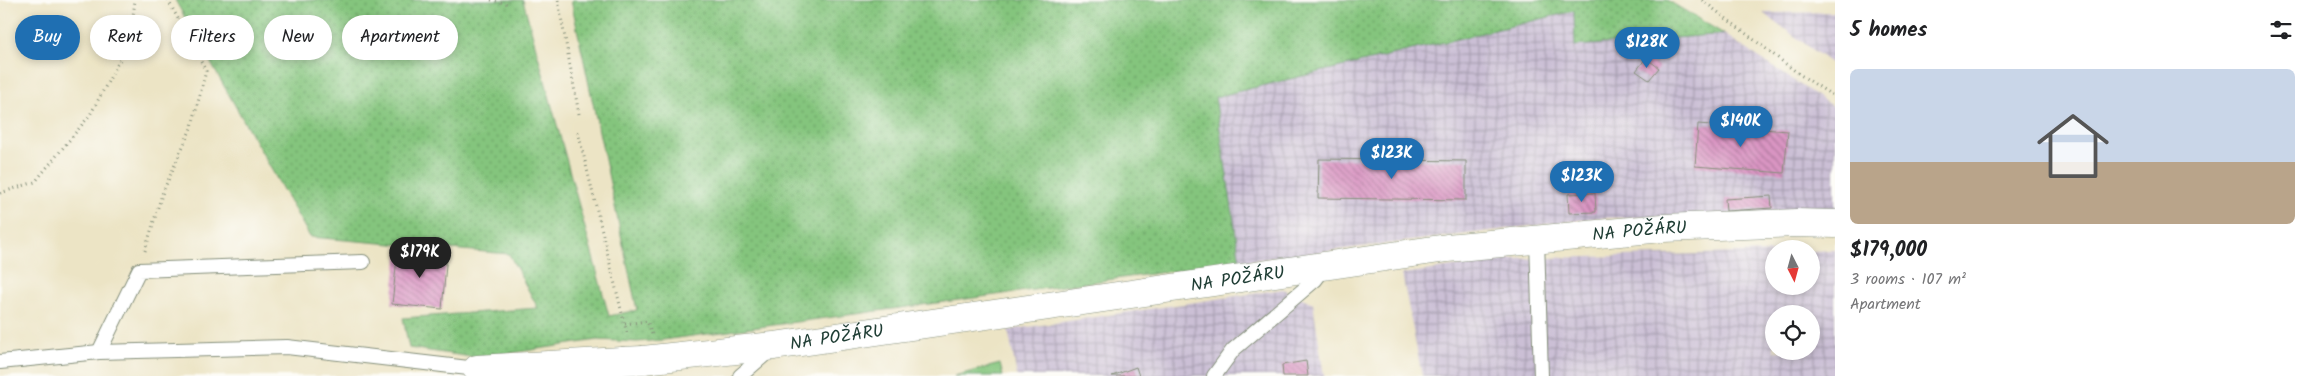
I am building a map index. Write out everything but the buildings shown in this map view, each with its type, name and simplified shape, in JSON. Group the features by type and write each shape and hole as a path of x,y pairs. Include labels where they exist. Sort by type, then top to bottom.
{"street":[{"name":"NA POŽÁRU","path":"477,369 631,354 774,346 1148,290 1447,248 1663,228 1796,223 1835,224"}],"lane":[{"path":"1537,239 1542,376"},
{"path":"99,352 139,270 364,262"},
{"path":"1214,376 1233,350 1315,280 1325,266"},
{"path":"740,376 774,346"},
{"path":"0,362 99,352 287,347 413,364 477,369"},
{"path":"413,364 430,376"}],"path":[{"path":"0,193 35,182 90,116 130,41 135,0"},
{"path":"139,270 162,194 192,126 206,71 168,0"},
{"path":"491,0 508,4"},
{"path":"558,0 579,114"},
{"path":"1702,0 1799,74 1835,97"},
{"path":"578,132 631,354"},
{"path":"625,324 647,321"}],"shaded area":[{"path":"1575,11 1575,46 1724,34 1835,108 1835,216 1596,218 1240,262 1215,97"},
{"path":"1835,12 1835,66 1763,13"},
{"path":"1835,250 1835,376 1422,376 1402,274 1510,259 1765,252 1765,295 1820,295 1820,251"},
{"path":"1283,289 1313,303 1324,376 1017,376 1008,330"}],"green space":[{"path":"175,0 523,0 609,316 637,310 571,0 1667,0 1724,34 1575,46 1574,11 1215,97 1240,262 663,340 637,342 597,340 479,358 409,348 403,318 538,308 509,254 310,237 209,60 254,60 254,15 184,15"},
{"path":"1000,364 1003,376 954,376"}]}
